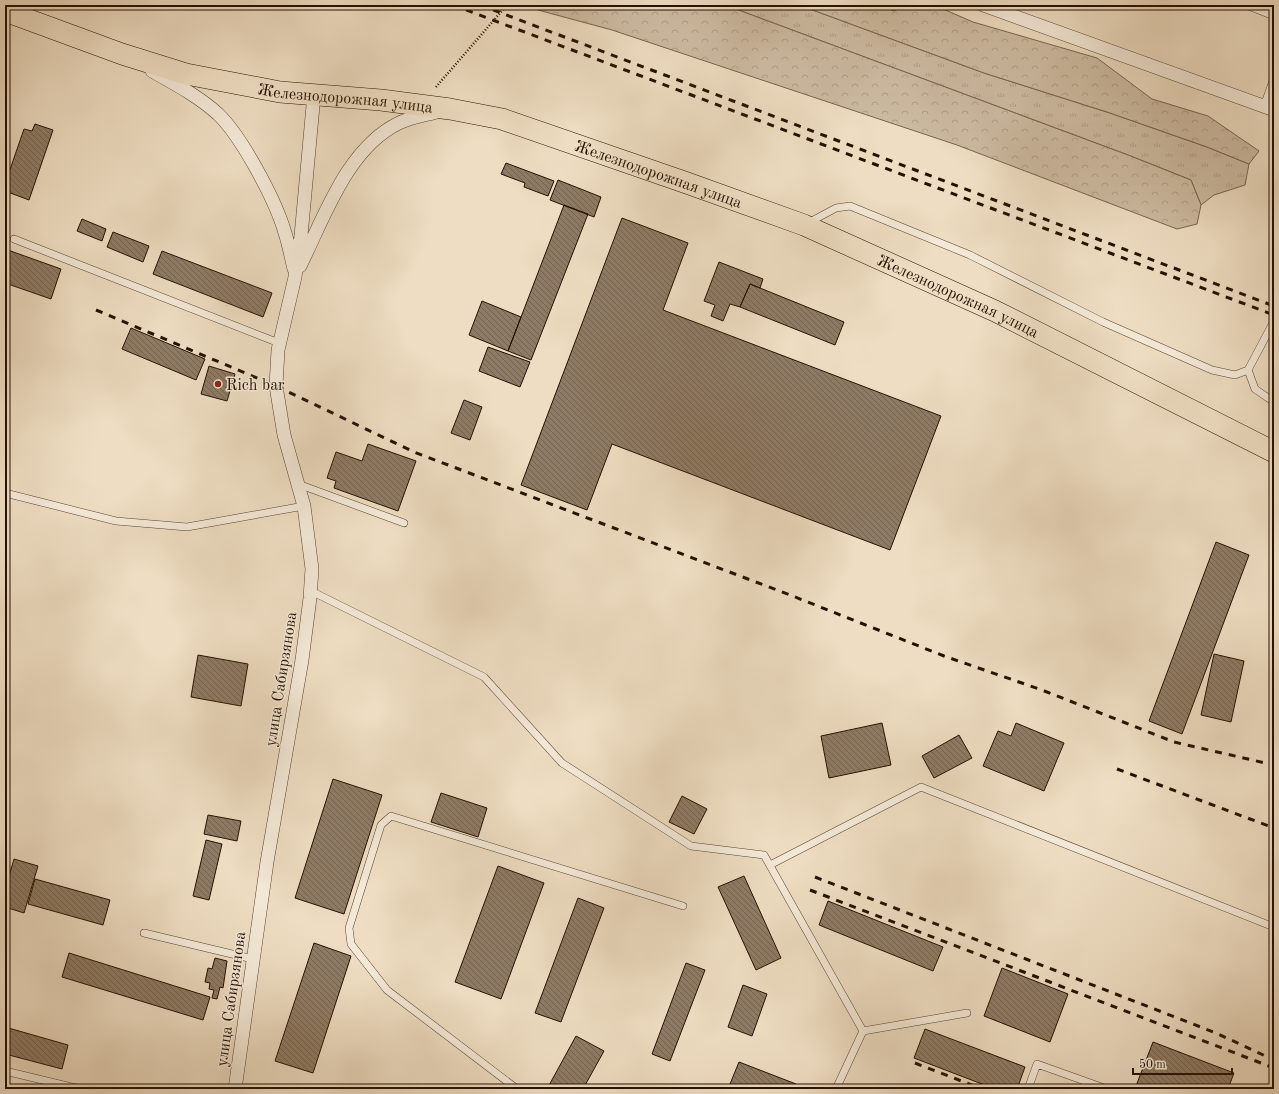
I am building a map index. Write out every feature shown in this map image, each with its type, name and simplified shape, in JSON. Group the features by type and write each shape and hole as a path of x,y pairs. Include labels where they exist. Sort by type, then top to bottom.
{"main road":[{"name":"Железнодорожная улица","path":"5,11 122,54 186,74 280,92 381,100 450,109 502,119 544,133 804,225 995,311 1274,452"}],"street":[{"path":"983,5 1269,108"},
{"path":"122,54 194,94 232,128 256,168 272,202 285,233 295,277"},
{"path":"295,277 314,95"},
{"path":"295,277 346,173 363,151 378,136 400,122 450,109"},
{"name":"улица Сабирзянова","path":"235,1089 253,959 302,660 312,569 304,506 284,435 276,386 279,343 295,277"}],"lane":[{"path":"1246,5 1274,16"},
{"path":"1269,108 1274,78"},
{"path":"804,225 836,208 850,206 970,255 1103,322 1212,370 1235,375 1248,370 1274,321"},
{"path":"14,239 279,343"},
{"path":"1248,370 1255,389 1274,402"},
{"path":"298,484 404,522"},
{"path":"5,493 116,521 187,527 304,506"},
{"path":"310,591 484,677 562,763 691,846 764,855 863,1032"},
{"path":"770,865 921,787 1274,927"},
{"path":"517,1089 387,990 351,944 349,928 381,825 392,816 683,906"},
{"path":"144,933 253,959"},
{"path":"863,1032 967,1013"},
{"path":"836,1089 863,1032"},
{"path":"1028,1089 1037,1064 1107,1089"},
{"path":"5,1072 80,1089"}],"path":[{"path":"436,87 507,5"}],"green space":[{"path":"531,5 725,5 1128,155 1191,180 1201,205 1197,224 1177,229 957,145 612,30 538,10"},
{"path":"725,5 799,5 984,73 1110,113 1207,147 1249,164 1245,185 1214,195 1201,205 1191,180 1128,155"},
{"path":"799,5 878,5 894,11 905,5 934,5 973,22 1097,58 1152,99 1208,116 1259,151 1249,164 1207,147 1110,113 984,73"}],"building":[{"path":"35,124 53,130 29,200 5,191 5,184 24,129 32,131"},
{"path":"506,163 554,181 548,196 524,187 525,183 501,174"},
{"path":"558,180 601,197 594,217 550,200"},
{"path":"564,205 588,214 531,360 508,351"},
{"path":"622,218 688,243 663,310 941,416 890,550 612,444 587,510 521,485"},
{"path":"82,219 106,229 102,241 77,231"},
{"path":"113,232 149,246 143,262 107,247"},
{"path":"5,249 61,269 51,299 5,283"},
{"path":"162,251 272,293 263,317 153,274"},
{"path":"719,262 763,279 760,288 750,284 740,307 730,304 723,321 711,316 715,305 704,301"},
{"path":"750,284 844,322 835,345 740,307"},
{"path":"482,301 521,317 508,351 469,335"},
{"path":"131,328 205,359 196,380 122,349"},
{"path":"488,347 530,362 520,387 479,371"},
{"name":"Rich bar","path":"209,366 235,374 227,401 201,394"},
{"path":"464,400 482,407 470,440 451,433"},
{"path":"368,444 416,461 398,511 334,488 336,481 327,478 336,452 362,461"},
{"path":"1216,542 1249,555 1182,734 1149,721"},
{"path":"1214,654 1244,661 1231,722 1201,715"},
{"path":"198,655 248,664 241,706 191,697"},
{"path":"882,723 891,765 829,778 821,736"},
{"path":"1016,723 1064,743 1044,791 983,766 998,731 1011,736"},
{"path":"959,735 972,758 934,778 922,756"},
{"path":"333,779 382,795 344,914 295,898"},
{"path":"441,793 487,808 478,837 431,822"},
{"path":"682,796 707,809 694,834 669,822"},
{"path":"208,815 241,821 237,841 204,834"},
{"path":"206,840 222,844 209,900 193,896"},
{"path":"14,859 38,866 24,913 5,907 5,882 7,883"},
{"path":"498,866 544,883 501,999 455,982"},
{"path":"744,876 781,958 756,970 718,887"},
{"path":"35,879 110,900 103,925 28,904"},
{"path":"578,898 604,908 561,1022 535,1013"},
{"path":"828,901 943,947 933,971 819,925"},
{"path":"314,943 351,956 313,1073 275,1061"},
{"path":"69,953 210,997 203,1020 62,977"},
{"path":"215,958 227,961 223,988 220,987 217,999 212,998 214,990 209,989 210,983 205,982 208,968 212,969"},
{"path":"686,963 705,970 670,1061 652,1054"},
{"path":"1002,968 1068,994 1050,1042 984,1016"},
{"path":"743,985 767,994 752,1036 728,1027"},
{"path":"5,1027 68,1045 62,1069 5,1054"},
{"path":"925,1029 1025,1067 1017,1089 995,1089 914,1058"},
{"path":"576,1036 604,1051 583,1089 547,1089"},
{"path":"1153,1042 1234,1073 1228,1089 1143,1089 1136,1086"},
{"path":"739,1062 796,1084 794,1089 742,1089 730,1084"}],"railway":[{"path":"453,5 1274,315"},
{"path":"480,5 1274,306"},
{"path":"96,310 276,386 414,452 790,595 944,656 1042,690 1174,742 1274,765"},
{"path":"1117,769 1274,828"},
{"path":"815,877 1216,1033 1274,1060"},
{"path":"810,890 1274,1068"},
{"path":"915,1063 982,1089"}],"place":[{"name":"Rich bar","path":"218,384"}]}
